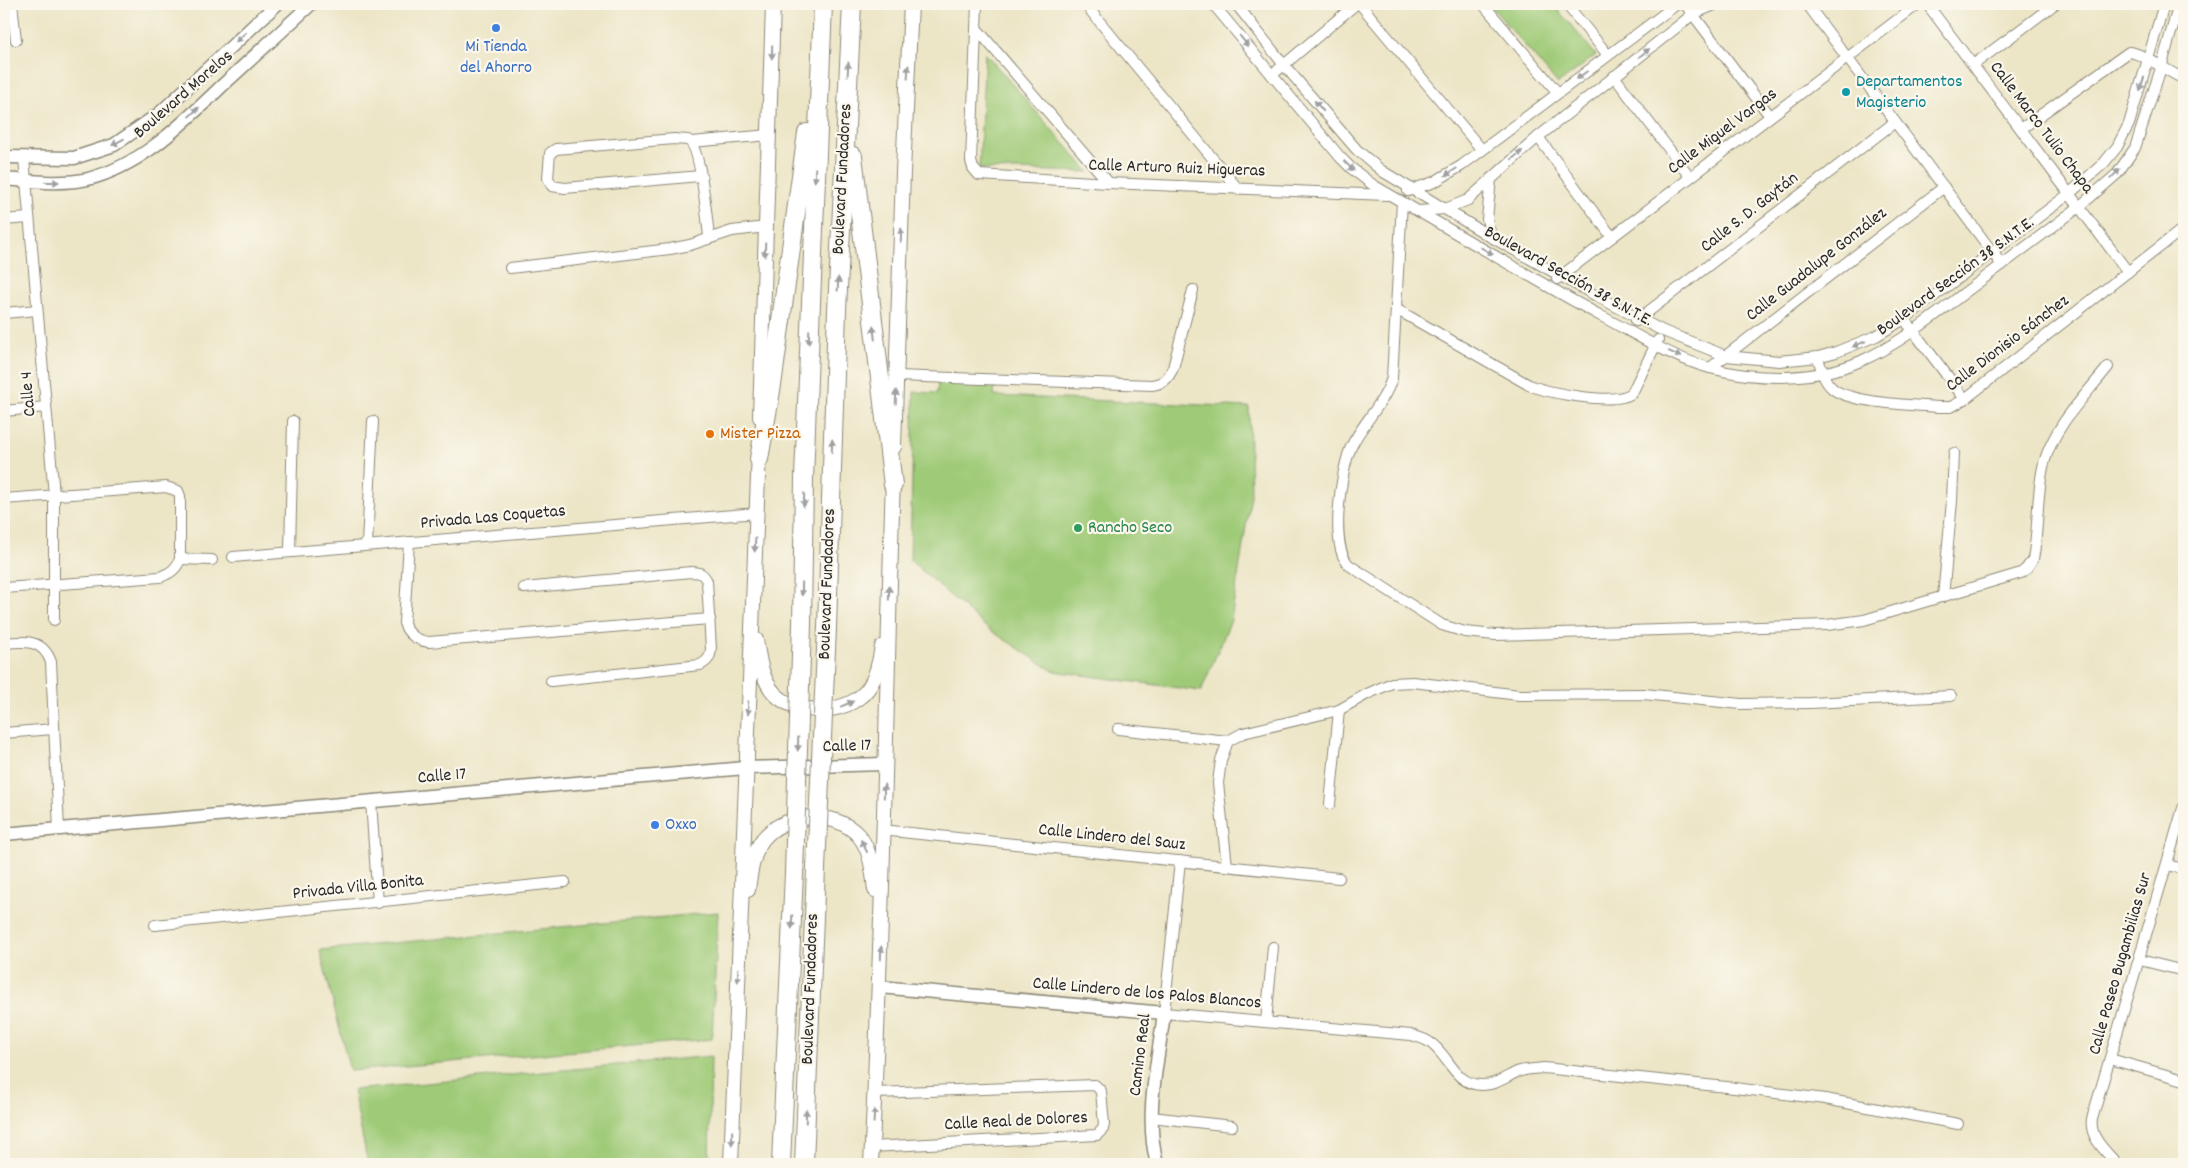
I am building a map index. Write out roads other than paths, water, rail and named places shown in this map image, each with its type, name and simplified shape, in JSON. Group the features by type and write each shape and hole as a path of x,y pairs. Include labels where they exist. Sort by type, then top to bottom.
{"highway":[{"name":"Boulevard Fundadores","path":"781,1164 794,873 802,625 804,478 823,4"},
{"name":"Boulevard Fundadores","path":"804,1164 827,638 846,107 852,4"},
{"path":"759,464 772,385 797,197 819,76"},
{"path":"846,107 893,485"}],"main road":[{"path":"731,1164 745,768 759,464 774,4"},
{"path":"870,1164 880,987 888,622 903,172 911,4"},
{"path":"752,604 762,670 768,684 788,704 809,708 833,709 848,704 863,694 871,684 888,622"},
{"path":"740,940 754,860 762,840 775,828 790,820 810,817 829,819 846,825 859,836 868,854 873,872 882,928"}],"street":[{"path":"12,4 16,40"},
{"name":"Boulevard Morelos","path":"4,157 74,158 114,145 159,114 277,4"},
{"name":"Boulevard Morelos","path":"4,179 57,182 86,179 116,170 147,151 181,124 311,4"},
{"path":"977,4 977,29 1109,183"},
{"path":"1085,4 1238,189"},
{"name":"Boulevard Sección 38 S.N.T.E.","path":"1213,4 1351,168 1390,195 1655,345 1710,368 1752,376 1773,377 1822,373 1859,362 1881,352 1914,331 2079,207 2117,174 2127,161 2141,132 2162,68 2179,4"},
{"name":"Boulevard Sección 38 S.N.T.E.","path":"1236,4 1284,65 1356,150 1382,171 1412,191 1560,276 1662,331 1726,356 1779,360 1818,357 1855,346 1904,319 2069,194 2104,163 2120,142 2133,112 2164,4"},
{"path":"1272,75 1356,4"},
{"path":"1360,4 1482,150"},
{"path":"1483,4 1558,93"},
{"path":"1566,4 1608,55"},
{"path":"1390,195 1412,191 1446,176 1677,4"},
{"path":"1685,4 1770,116"},
{"path":"1418,211 1445,209 1468,200 1538,137 1693,14 1718,4"},
{"path":"1807,4 2002,265"},
{"name":"Calle Miguel Vargas","path":"1548,285 1918,4"},
{"name":"Calle Marco Tulio Chapa","path":"1927,4 2128,272"},
{"path":"1973,65 2055,4"},
{"name":"Calle Arturo Ruiz Higueras","path":"977,29 971,161 976,172 984,176 1390,195"},
{"path":"2021,129 2123,54 2135,53 2184,79"},
{"path":"1614,76 1690,177"},
{"name":"Calle S. D. Gaytán","path":"1626,329 1895,122"},
{"path":"700,176 564,188 552,186 548,178 549,156 552,150 556,148 682,138 692,142 769,135"},
{"path":"1538,137 1612,237"},
{"path":"692,142 700,176 710,237"},
{"name":"Calle 4","path":"24,158 54,494 54,620"},
{"name":"Boulevard Sección 38 S.N.T.E.","path":"1491,178 1487,207 1491,237"},
{"name":"Calle Guadalupe González","path":"1710,368 1944,187"},
{"path":"1402,202 1392,378 1384,398 1352,444 1348,455 1338,518 1340,550 1343,560 1349,565 1442,625 1453,630 1495,636 1827,625 1864,620 2021,573 2030,564 2034,551 2041,480 2049,450 2056,434 2108,367"},
{"path":"4,220 28,218"},
{"path":"510,268 670,249 690,245 732,231 766,227"},
{"name":"Calle Dionisio Sánchez","path":"1818,357 1822,373 1830,387 1848,397 1944,408 1957,404 2184,228"},
{"path":"897,376 1162,384 1168,378 1173,368 1193,290"},
{"path":"1396,309 1529,385 1557,393 1613,399 1627,397 1632,393 1662,331"},
{"path":"4,313 37,310"},
{"path":"1904,319 1965,399"},
{"path":"4,411 46,407"},
{"path":"290,551 293,421"},
{"path":"367,545 372,421"},
{"path":"1943,597 1952,501 1954,453"},
{"path":"4,499 54,494 173,488 178,491 180,496 180,559 174,569 160,577 4,588"},
{"name":"Privada Las Coquetas","path":"232,557 756,513"},
{"path":"409,542 404,623 407,631 419,641 429,642 710,619"},
{"path":"180,559 212,560"},
{"path":"524,588 699,572 704,574 707,581 710,619 710,656 707,661 700,665 550,681"},
{"path":"4,644 30,643 41,646 48,652 52,662 53,730 59,830"},
{"path":"1118,729 1228,741 1243,732 1339,710 1381,687 1403,682 1519,695 1644,694 1741,704 1811,703 1950,696"},
{"path":"1330,804 1339,710"},
{"path":"4,733 53,730"},
{"path":"1227,866 1218,783 1221,760 1228,741"},
{"name":"Calle 17","path":"4,834 745,768 884,764"},
{"path":"371,801 378,903"},
{"name":"Calle Paseo Bugambilias Sur","path":"2117,1164 2092,1132 2092,1119 2184,805"},
{"name":"Calle Lindero del Sauz","path":"882,830 1339,878"},
{"name":"Camino Real","path":"1157,1164 1152,1144 1151,1117 1180,861"},
{"path":"2167,865 2184,869"},
{"name":"Privada Villa Bonita","path":"155,925 565,882"},
{"path":"1266,1022 1273,947"},
{"path":"2140,960 2184,971"},
{"name":"Calle Lindero de los Palos Blancos","path":"880,987 1411,1035 1431,1043 1438,1049 1456,1074 1464,1080 1482,1085 1493,1084 1525,1070 1544,1068 1726,1086 1815,1098 1958,1124"},
{"path":"2110,1059 2184,1080"},
{"name":"Calle Real de Dolores","path":"872,1146 1096,1135 1103,1129 1104,1124 1101,1091 1095,1084 875,1093"},
{"path":"1151,1117 1232,1126"}],"place":[{"name":"Mi Tienda del Ahorro","path":"496,28"},
{"name":"Departamentos Magisterio","path":"1846,92"},
{"name":"Mister Pizza","path":"710,434"},
{"name":"Rancho Seco","path":"1078,528"},
{"name":"Oxxo","path":"655,825"}]}
